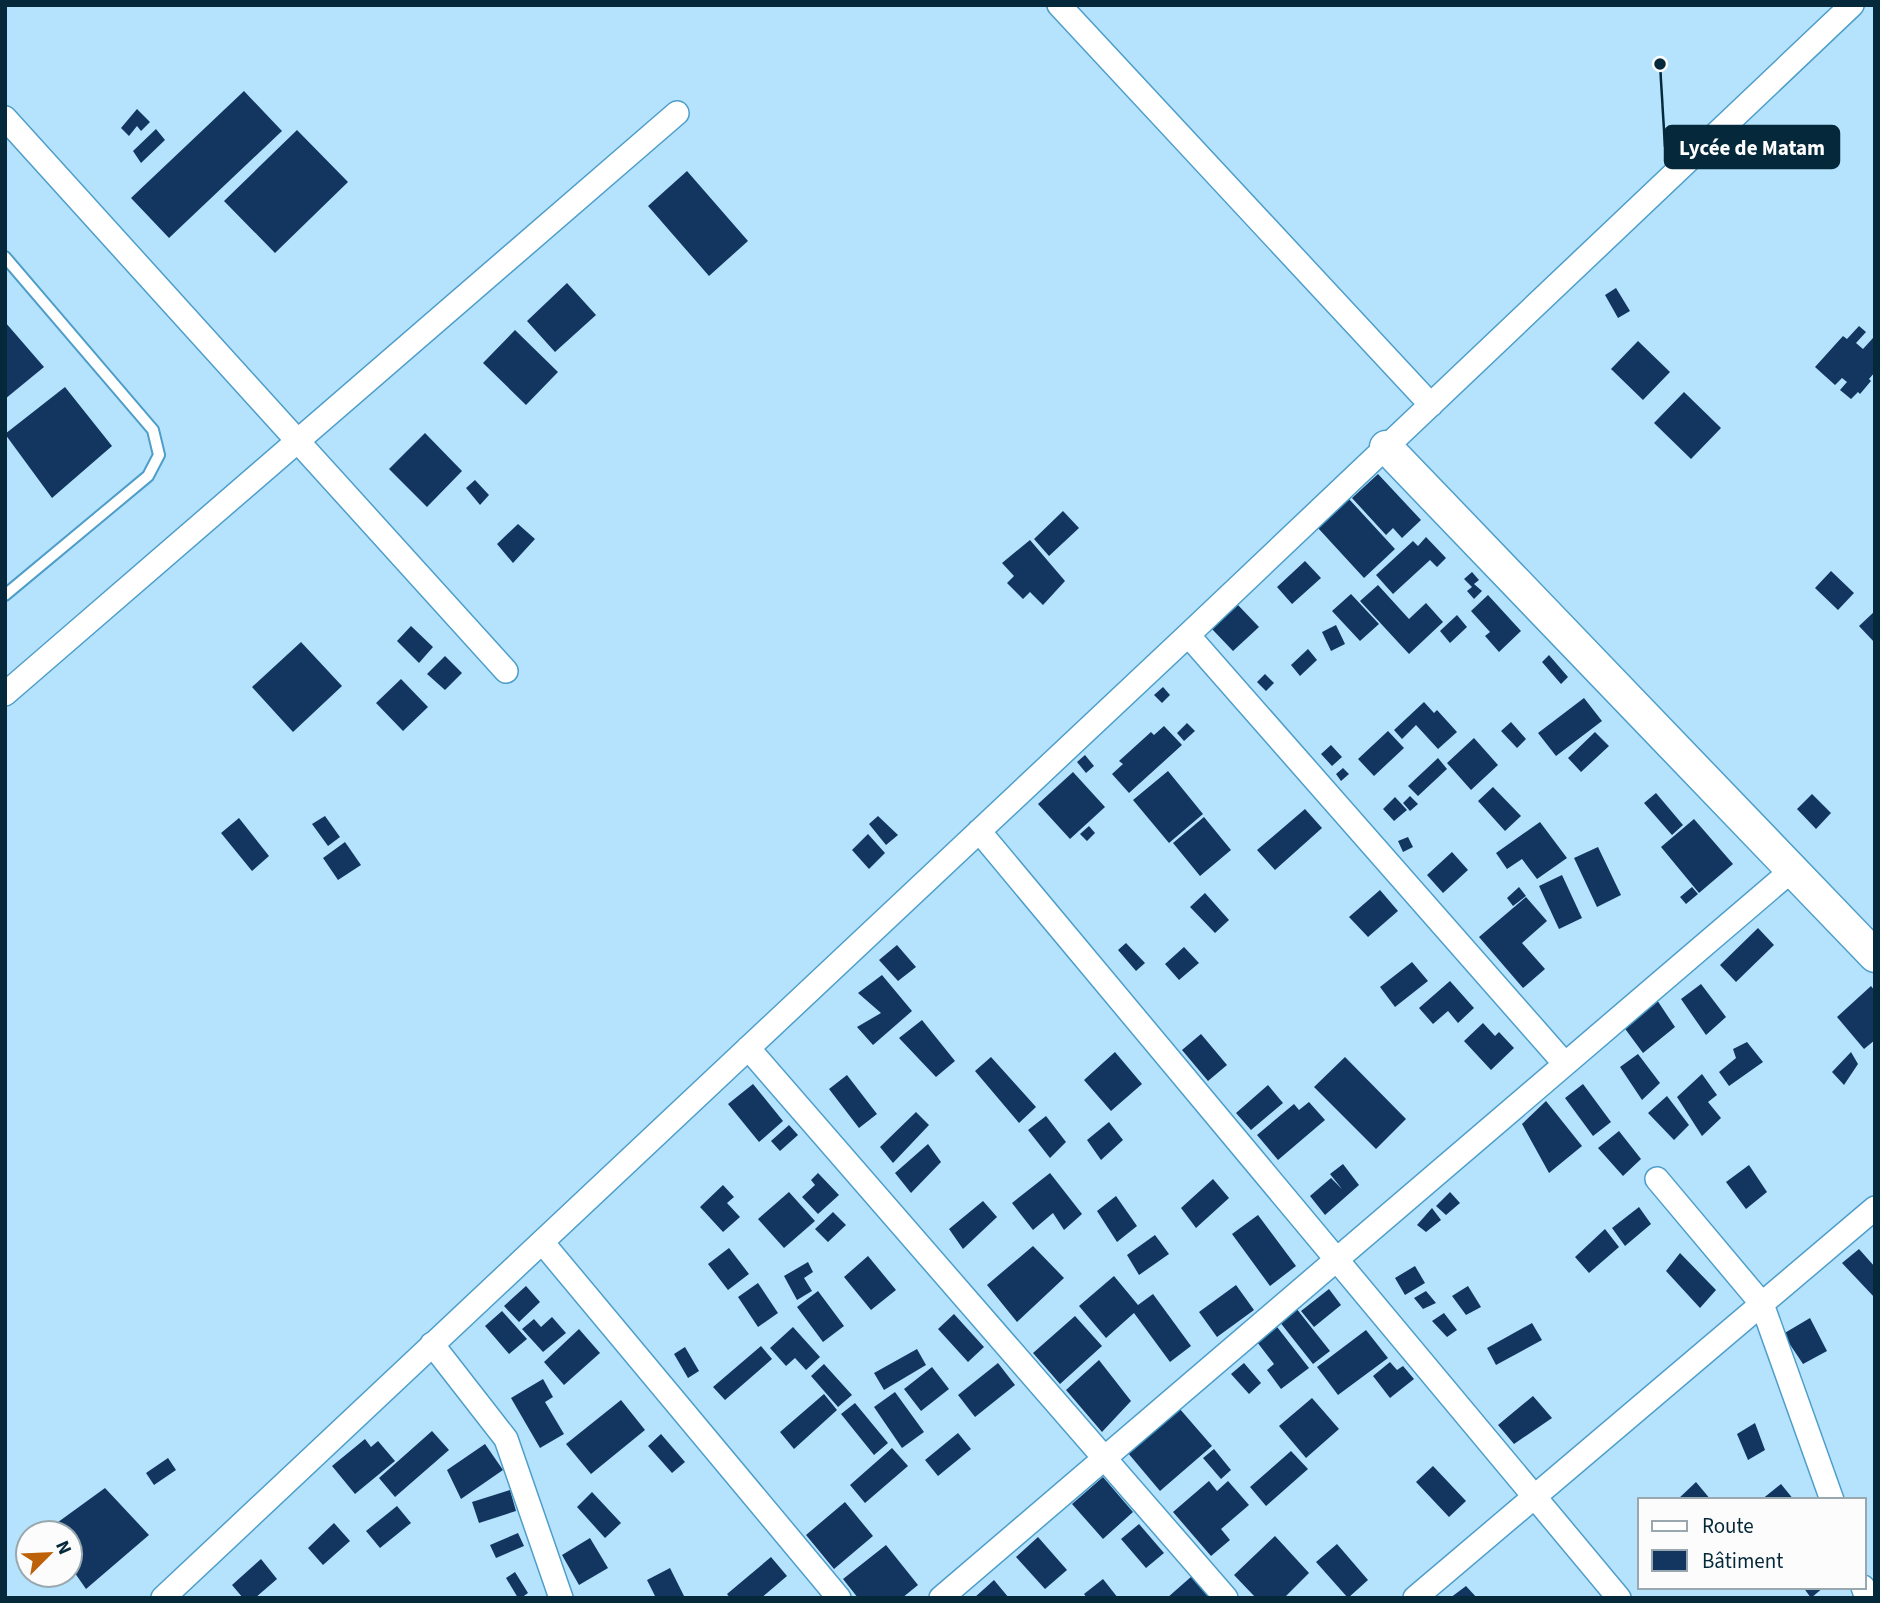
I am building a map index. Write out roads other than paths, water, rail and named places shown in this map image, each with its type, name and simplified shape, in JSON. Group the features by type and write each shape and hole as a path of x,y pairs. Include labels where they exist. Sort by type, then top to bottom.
{"street":[{"path":"1059,5 1431,405"},
{"path":"163,1598 1188,635 1852,5"},
{"path":"5,694 677,113"},
{"path":"5,118 506,671"},
{"path":"1386,447 1875,956"},
{"path":"1188,635 1565,1064"},
{"path":"979,831 1619,1598"},
{"path":"941,1598 1792,870"},
{"path":"748,1048 1226,1598"},
{"path":"1657,1180 1762,1304 1831,1498"},
{"path":"1415,1598 1762,1304 1871,1220"},
{"path":"542,1242 839,1598"},
{"path":"432,1344 506,1439 561,1598"}],"lane":[{"path":"5,257 153,430 159,455 148,476 5,595"}],"place":[{"name":"Lycée de Matam","path":"1660,64"}]}
